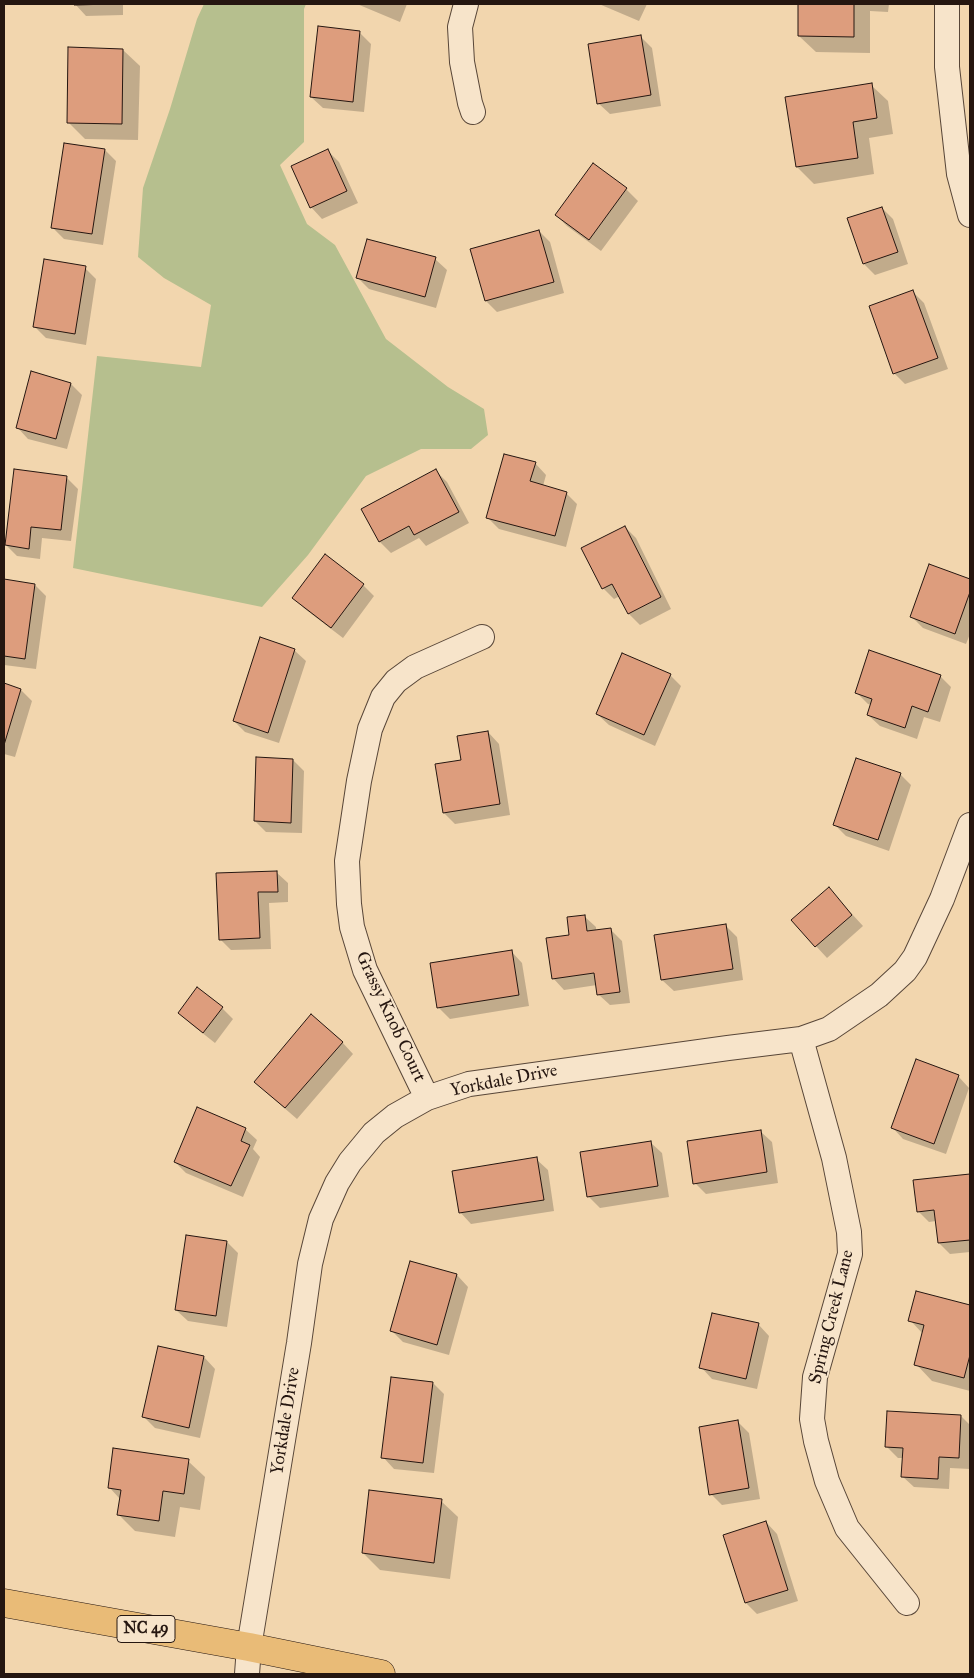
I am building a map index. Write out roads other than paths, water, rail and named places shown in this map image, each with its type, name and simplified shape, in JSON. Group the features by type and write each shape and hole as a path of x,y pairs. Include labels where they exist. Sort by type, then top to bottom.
{"main road":[{"name":"NC 49","path":"4,1602 249,1647 381,1674"}],"street":[{"path":"466,4 460,26 462,62 470,104 474,112"},
{"path":"947,4 947,67 949,86 959,174 970,215"},
{"name":"Grassy Knob Court","path":"428,1098 365,970 352,926 348,904 347,861 359,781 370,729 383,696 396,681 415,667 482,637"},
{"name":"Yorkdale Drive","path":"247,1674 249,1647 299,1343 310,1264 321,1219 337,1183 350,1162 374,1133 395,1116 428,1098 469,1084 801,1040 829,1029 879,995 905,971 915,957 942,899 970,825"},
{"name":"Spring Creek Lane","path":"801,1040 834,1158 849,1232 850,1254 814,1377 812,1419 816,1441 827,1481 847,1528 907,1603"}]}
